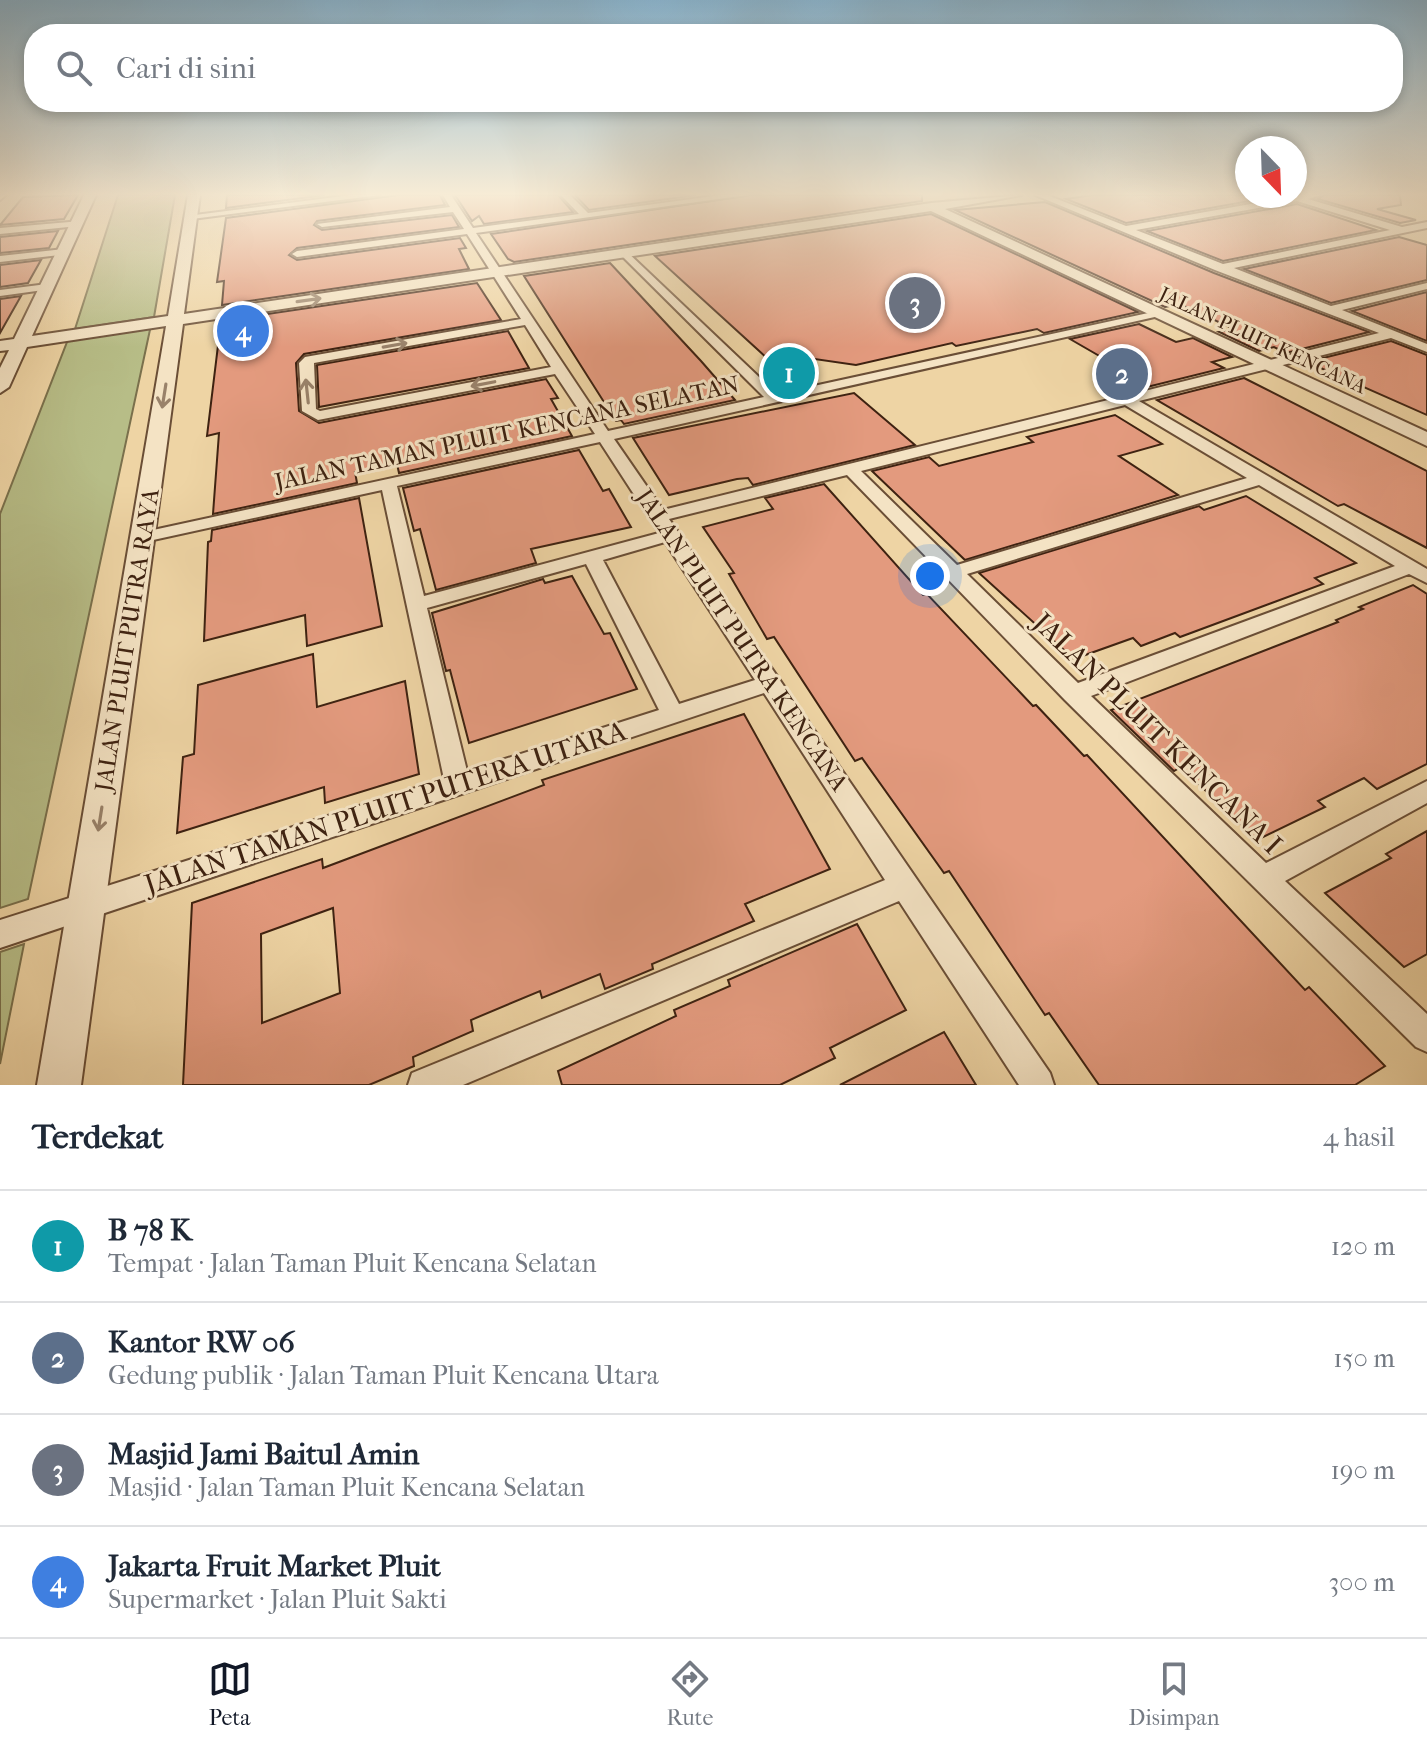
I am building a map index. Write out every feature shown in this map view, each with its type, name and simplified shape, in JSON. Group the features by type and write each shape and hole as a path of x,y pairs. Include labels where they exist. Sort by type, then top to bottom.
{"street":[{"path":"0,387 67,246"},
{"name":"JALAN PLUIT PUTRA RAYA","path":"59,1085 187,246"},
{"path":"327,246 328,250"},
{"path":"297,254 361,246"},
{"name":"JALAN PLUIT PUTRA KENCANA","path":"480,246 559,369 1038,1085"},
{"path":"0,346 675,246"},
{"name":"JALAN PLUIT KENCANA","path":"1014,246 1427,440"},
{"path":"1162,246 1427,348"},
{"path":"1219,268 1327,246"},
{"path":"0,259 64,252"},
{"path":"625,253 774,399"},
{"path":"1329,310 1427,286"},
{"path":"0,293 47,287"},
{"name":"JALAN TAMAN PLUIT KENCANA SELATAN","path":"144,537 1162,314"},
{"path":"530,321 318,358 306,363 309,411 316,416 329,414 559,369"},
{"path":"418,604 592,557 666,525 850,469 1392,334"},
{"path":"1127,400 1419,572"},
{"name":"JALAN PLUIT KENCANA I","path":"850,469 1073,694 1427,1036"},
{"path":"953,572 1261,479"},
{"path":"388,482 457,782"},
{"path":"592,557 672,713"},
{"path":"1073,694 1419,572"},
{"name":"JALAN TAMAN PLUIT PUTERA UTARA","path":"0,934 457,782 770,683"},
{"path":"1264,878 1427,791"},
{"path":"424,1085 905,885"}],"green space":[{"path":"102,246 166,246 154,317 75,329"},
{"path":"151,325 28,899 0,908 0,514 69,337"},
{"path":"24,944 0,1064 0,952"}],"building":[{"path":"0,246 50,246 49,248 0,253"},
{"path":"222,246 315,246 297,248 289,255 297,260 403,246 465,246 466,248 459,249 469,269 222,305 224,281 217,282"},
{"path":"499,246 623,246 514,262"},
{"path":"723,246 998,246 1138,312 1044,333 1037,329 956,346 952,343 856,365 808,358 791,380 655,256"},
{"path":"1032,246 1149,246 1369,332 1286,353 1274,347 1259,351 1219,332 1234,329 1180,304 1165,307"},
{"path":"1184,246 1299,246 1223,261"},
{"path":"1357,246 1427,246 1427,280 1331,303 1244,269"},
{"path":"41,260 28,283 0,287 0,265"},
{"path":"610,263 735,400 624,424 621,420 616,421 524,276"},
{"path":"477,283 501,320 304,354 296,363 299,411 319,423 546,379 558,398 551,399 572,436 399,473 397,464 355,472 357,483 213,514 219,433 207,436 221,321"},
{"path":"1427,292 1427,341 1352,311"},
{"path":"21,296 0,333 0,299"},
{"path":"1139,324 1176,342 1193,338 1232,357 1212,362 1224,368 1139,389 1101,368 1115,365 1070,339"},
{"path":"508,331 529,368 319,407 317,365"},
{"path":"1391,341 1427,355 1427,415 1307,362"},
{"path":"1244,378 1427,471 1427,548 1344,504 1338,506 1157,400"},
{"path":"854,393 915,445 753,485 748,478 737,479 669,495 633,438"},
{"path":"1115,415 1162,444 1119,456 1178,495 965,560 872,471 929,457 939,466 1033,442 1027,437"},
{"path":"579,450 603,491 609,489 631,527 531,549 536,563 436,590 420,529 414,531 403,488"},
{"path":"824,484 923,595 927,594 1033,706 1036,705 1084,756 1087,755 1305,990 1309,987 1385,1066 1355,1085 1099,1085 1049,1013 1045,1015 949,871 944,873 862,758 855,761 774,637 767,639 729,574 734,573 703,527 773,509 765,498"},
{"path":"1246,496 1356,563 1315,578 1323,584 1180,637 1175,633 1141,646 1133,638 1074,659 979,573 1199,506 1204,510"},
{"path":"359,498 382,626 307,646 305,615 204,641 208,542 211,541 212,530"},
{"path":"572,576 604,634 610,633 637,689 469,743 450,670 446,671 432,613 543,579 545,583"},
{"path":"1413,585 1427,594 1427,764 1377,789 1364,778 1318,801 1325,807 1257,840 1181,767 1174,771 1111,710 1338,622 1336,620 1363,609 1359,607"},
{"path":"313,654 317,707 405,681 419,774 325,803 324,787 177,833 183,757 194,754 198,685"},
{"path":"744,714 830,869 745,904 754,921 652,964 653,969 605,989 600,974 542,998 540,991 471,1020 473,1031 413,1057 414,1066 369,1085 183,1085 192,903 322,859 323,868 544,785 542,780","holes":["333,908 340,993 262,1023 261,934"]},
{"path":"1427,831 1427,954 1404,967 1325,893 1391,858 1386,854"},
{"path":"857,924 906,1010 830,1048 835,1058 780,1085 562,1085 558,1071 676,1016 674,1010 730,986 728,980"},
{"path":"944,1032 976,1085 840,1085"}],"place":[{"name":"Masjid Jami Baitul Amin","path":"915,303"},
{"name":"Jakarta Fruit Market Pluit","path":"243,331"},
{"name":"B 78 K","path":"789,373"},
{"name":"Kantor RW 06","path":"1122,374"}]}
